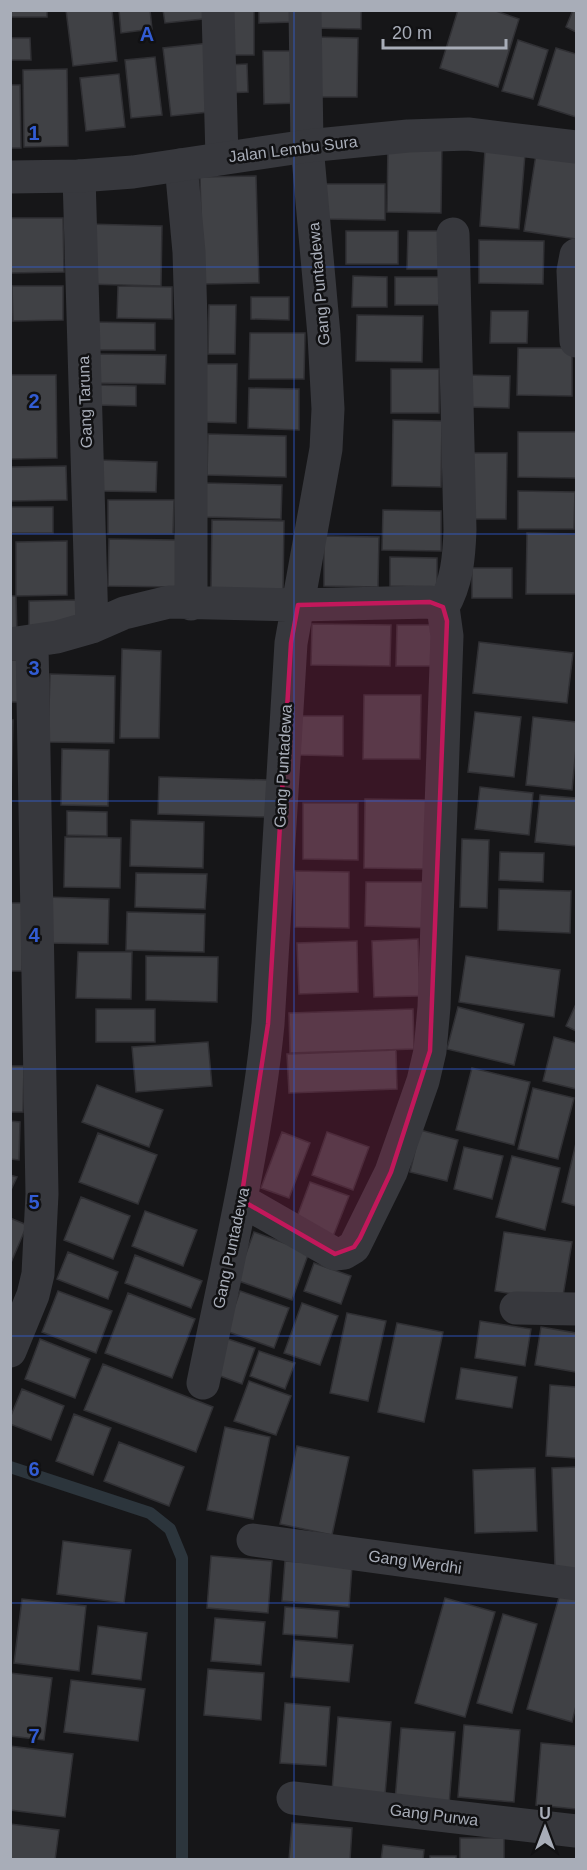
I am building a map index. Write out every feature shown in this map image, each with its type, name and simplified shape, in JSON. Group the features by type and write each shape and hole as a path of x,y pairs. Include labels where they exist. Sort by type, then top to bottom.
{"street":[{"path":"218,10 222,158"},
{"name":"Gang Puntadewa","path":"203,1383 256,1123 268,1024 291,643 326,449 328,409 308,146 305,10"},
{"name":"Jalan Lembu Sura","path":"10,177 79,176 133,172 308,146 408,136 468,134 576,147"},
{"path":"181,165 189,252 191,321 191,604"},
{"name":"Gang Taruna","path":"79,176 92,627"},
{"path":"240,1200 334,1254 344,1253 354,1247 391,1172 423,1081 430,1051 434,1007 447,636 443,607 456,573 460,530 453,234"},
{"path":"576,255 573,271 576,341"},
{"path":"10,1351 33,1295 38,1274 42,1194 21,644 57,637 92,627 124,612 169,602 298,605 430,602 443,607"},
{"path":"516,1308 576,1309"},
{"name":"Gang Werdhi","path":"253,1540 576,1584"},
{"name":"Gang Purwa","path":"293,1798 576,1831"}],"highlighted area":[{"path":"430,602 443,607 447,621 430,1051 391,1172 354,1247 335,1254 241,1200 268,1024 291,643 298,605"}],"building":[{"path":"10,10 47,10 47,17 10,17"},
{"path":"66,10 112,10 117,61 73,66"},
{"path":"119,10 150,10 152,29 121,33"},
{"path":"163,10 212,10 213,18 165,23"},
{"path":"224,10 254,10 254,55 224,55"},
{"path":"259,10 294,10 294,22 259,23"},
{"path":"311,10 361,10 361,29 311,28"},
{"path":"458,10 493,10 519,19 498,87 440,68"},
{"path":"573,10 576,10 576,32 566,27"},
{"path":"314,37 358,38 357,97 313,97"},
{"path":"10,38 30,38 31,60 10,60"},
{"path":"518,40 548,50 533,99 502,91"},
{"path":"209,43 218,111 171,116 163,48"},
{"path":"556,48 576,54 576,117 538,105"},
{"path":"263,51 301,51 302,103 264,104"},
{"path":"155,57 162,115 131,118 125,60"},
{"path":"247,64 248,92 226,93 226,65"},
{"path":"67,69 68,146 24,147 23,70"},
{"path":"119,74 125,127 86,131 80,78"},
{"path":"10,85 20,85 21,148 10,148"},
{"path":"388,142 442,142 441,213 387,212"},
{"path":"537,148 576,154 576,239 524,231"},
{"path":"485,150 525,154 519,229 480,226"},
{"path":"256,176 259,283 203,284 200,177"},
{"path":"325,184 385,184 385,220 324,219"},
{"path":"10,218 63,218 64,272 10,273"},
{"path":"87,224 162,226 161,286 86,284"},
{"path":"346,231 398,231 398,264 346,264"},
{"path":"408,231 443,231 443,269 407,269"},
{"path":"479,240 544,241 543,284 479,283"},
{"path":"353,276 387,277 387,307 352,307"},
{"path":"395,277 439,277 439,305 395,305"},
{"path":"12,286 63,286 63,320 13,321"},
{"path":"118,286 172,287 172,319 117,318"},
{"path":"251,297 289,297 289,320 251,319"},
{"path":"209,305 236,305 235,354 208,354"},
{"path":"491,311 528,311 527,343 490,343"},
{"path":"357,315 423,316 422,362 356,361"},
{"path":"90,322 155,323 155,350 89,350"},
{"path":"250,333 305,333 304,379 249,379"},
{"path":"518,348 572,348 572,396 517,395"},
{"path":"94,354 166,355 165,384 94,383"},
{"path":"204,364 237,364 236,423 203,422"},
{"path":"391,369 439,369 439,413 391,413"},
{"path":"10,375 56,375 57,458 10,459"},
{"path":"464,375 510,376 509,408 464,407"},
{"path":"94,385 136,386 136,406 94,405"},
{"path":"249,388 299,389 299,430 248,428"},
{"path":"393,420 442,421 441,487 392,486"},
{"path":"518,432 576,432 576,478 518,477"},
{"path":"208,434 286,436 286,477 207,475"},
{"path":"464,453 507,453 506,519 464,519"},
{"path":"99,460 157,462 156,492 98,491"},
{"path":"66,466 67,500 10,501 10,467"},
{"path":"204,483 282,485 281,519 204,517"},
{"path":"518,491 575,492 574,529 518,529"},
{"path":"108,500 174,500 173,534 108,534"},
{"path":"10,507 53,507 53,533 10,533"},
{"path":"383,510 441,511 441,551 382,550"},
{"path":"212,520 284,521 283,591 211,589"},
{"path":"527,533 576,534 576,594 526,594"},
{"path":"324,536 379,537 378,587 324,586"},
{"path":"109,539 176,540 176,587 108,586"},
{"path":"67,541 67,595 16,596 16,542"},
{"path":"390,557 437,558 437,587 390,586"},
{"path":"472,568 512,568 512,598 472,598"},
{"path":"10,596 16,596 17,635 10,635"},
{"path":"78,600 78,629 29,629 29,601"},
{"path":"312,624 391,625 390,666 311,665"},
{"path":"397,625 432,625 431,666 396,666"},
{"path":"479,642 573,653 567,703 473,693"},
{"path":"122,649 161,651 159,738 120,738"},
{"path":"10,660 23,660 21,702 10,702"},
{"path":"50,674 115,676 114,743 48,742"},
{"path":"364,695 421,695 420,759 363,759"},
{"path":"475,712 521,717 514,777 468,772"},
{"path":"301,716 343,716 343,756 300,755"},
{"path":"533,717 576,722 572,790 526,785"},
{"path":"10,720 13,720 11,797 10,797"},
{"path":"62,749 109,750 108,806 61,805"},
{"path":"159,777 268,780 267,817 158,814"},
{"path":"480,787 533,793 529,835 475,829"},
{"path":"540,795 576,798 576,846 535,842"},
{"path":"365,799 429,800 428,869 364,868"},
{"path":"303,803 358,803 358,860 303,859"},
{"path":"67,811 107,812 107,836 67,835"},
{"path":"131,820 204,822 203,868 130,866"},
{"path":"65,837 121,838 120,888 64,887"},
{"path":"462,839 489,840 487,908 460,907"},
{"path":"500,852 544,853 543,882 499,880"},
{"path":"295,871 349,872 349,928 295,927"},
{"path":"136,873 207,874 205,909 135,907"},
{"path":"366,882 431,882 430,928 365,926"},
{"path":"499,889 571,891 570,933 498,930"},
{"path":"46,897 109,899 108,944 45,943"},
{"path":"10,903 23,903 22,971 10,971"},
{"path":"127,912 205,914 204,952 126,950"},
{"path":"418,939 420,996 374,997 372,941"},
{"path":"357,941 358,992 299,994 297,943"},
{"path":"78,952 132,952 131,999 76,998"},
{"path":"146,956 218,957 217,1002 146,1000"},
{"path":"466,956 560,970 554,1017 459,1002"},
{"path":"576,1004 576,1031 566,1026"},
{"path":"458,1007 524,1024 514,1065 447,1049"},
{"path":"96,1009 155,1009 155,1042 96,1042"},
{"path":"413,1009 414,1049 290,1053 289,1013"},
{"path":"554,1037 576,1043 576,1089 543,1081"},
{"path":"208,1042 212,1086 136,1092 132,1047"},
{"path":"396,1050 397,1089 289,1093 287,1054"},
{"path":"10,1066 24,1066 23,1112 10,1112"},
{"path":"472,1068 530,1082 514,1145 456,1130"},
{"path":"97,1085 163,1110 149,1147 82,1122"},
{"path":"533,1088 574,1098 558,1159 518,1149"},
{"path":"10,1121 20,1122 19,1160 10,1159"},
{"path":"420,1130 458,1140 447,1181 410,1172"},
{"path":"282,1132 310,1143 289,1198 261,1188"},
{"path":"327,1132 369,1147 353,1190 312,1175"},
{"path":"98,1133 157,1155 138,1204 79,1182"},
{"path":"576,1143 576,1206 562,1202"},
{"path":"464,1147 503,1156 492,1199 454,1189"},
{"path":"512,1156 560,1168 545,1230 496,1217"},
{"path":"10,1175 17,1177 10,1192"},
{"path":"310,1182 349,1196 332,1239 294,1225"},
{"path":"81,1197 130,1216 113,1259 64,1240"},
{"path":"145,1211 197,1230 183,1266 132,1246"},
{"path":"10,1218 27,1225 10,1265"},
{"path":"254,1232 309,1252 292,1300 236,1280"},
{"path":"504,1232 572,1242 562,1302 495,1291"},
{"path":"68,1252 118,1272 108,1299 57,1279"},
{"path":"135,1255 202,1281 191,1308 125,1283"},
{"path":"314,1263 351,1276 341,1304 304,1291"},
{"path":"58,1291 112,1311 96,1353 42,1332"},
{"path":"240,1291 289,1308 274,1348 226,1331"},
{"path":"128,1293 195,1319 172,1378 105,1353"},
{"path":"302,1303 338,1316 320,1365 284,1353"},
{"path":"347,1313 386,1321 368,1401 330,1393"},
{"path":"480,1321 531,1329 525,1366 475,1358"},
{"path":"397,1323 443,1332 424,1422 378,1412"},
{"path":"541,1327 576,1333 576,1372 535,1365"},
{"path":"225,1338 255,1348 242,1384 212,1373"},
{"path":"40,1339 90,1359 75,1398 25,1379"},
{"path":"259,1351 295,1363 285,1389 250,1376"},
{"path":"103,1364 213,1407 196,1452 84,1410"},
{"path":"461,1368 517,1377 512,1408 456,1399"},
{"path":"249,1381 291,1396 276,1435 234,1421"},
{"path":"550,1385 576,1387 576,1458 546,1456"},
{"path":"22,1389 64,1406 51,1440 10,1424 10,1418"},
{"path":"74,1414 111,1428 93,1475 56,1461"},
{"path":"225,1427 270,1437 253,1519 207,1510"},
{"path":"119,1442 184,1467 169,1506 104,1481"},
{"path":"297,1446 349,1457 332,1535 280,1524"},
{"path":"576,1467 576,1569 555,1569 552,1468"},
{"path":"535,1468 537,1531 475,1533 473,1470"},
{"path":"63,1541 131,1550 124,1603 57,1594"},
{"path":"211,1556 272,1561 268,1613 207,1608"},
{"path":"285,1561 352,1566 349,1607 282,1601"},
{"path":"560,1594 576,1599 576,1706 572,1722 527,1709"},
{"path":"445,1598 495,1612 465,1717 415,1703"},
{"path":"22,1599 86,1606 79,1671 14,1663"},
{"path":"285,1607 339,1611 337,1638 283,1634"},
{"path":"503,1614 537,1624 512,1713 477,1703"},
{"path":"215,1618 265,1622 261,1665 211,1661"},
{"path":"98,1626 147,1633 141,1680 92,1674"},
{"path":"294,1640 353,1645 349,1682 291,1677"},
{"path":"208,1669 264,1673 261,1720 204,1715"},
{"path":"10,1673 52,1678 44,1740 10,1736"},
{"path":"71,1680 145,1689 138,1741 64,1732"},
{"path":"285,1703 330,1707 326,1766 280,1763"},
{"path":"338,1717 391,1722 385,1795 332,1791"},
{"path":"464,1725 520,1730 514,1802 458,1797"},
{"path":"401,1728 455,1732 449,1805 395,1801"},
{"path":"541,1743 576,1746 576,1809 536,1805"},
{"path":"10,1746 73,1754 65,1817 10,1810"},
{"path":"292,1823 352,1828 350,1860 289,1860"},
{"path":"10,1824 59,1830 55,1860 10,1860"},
{"path":"460,1838 504,1838 504,1860 460,1860"},
{"path":"383,1845 424,1850 423,1860 381,1860"},
{"path":"430,1856 456,1856 456,1860 430,1860"}],"waterway":[{"path":"10,1467 150,1513 170,1529 182,1558 182,1860"}]}
